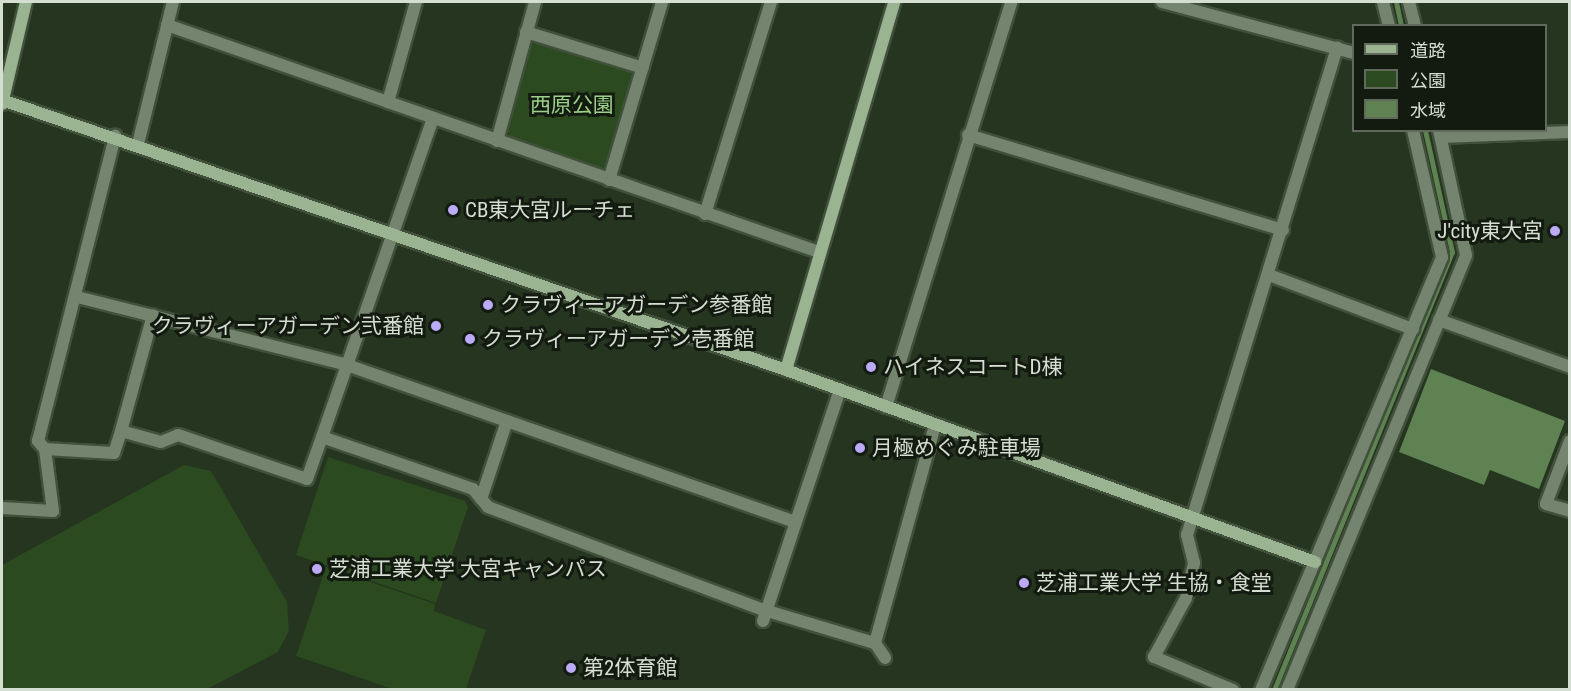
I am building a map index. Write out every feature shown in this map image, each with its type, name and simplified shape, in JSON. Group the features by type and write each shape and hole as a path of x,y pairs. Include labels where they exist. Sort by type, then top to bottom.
{"street":[{"path":"26,2 2,101 115,136 786,370 1315,562"},
{"path":"138,144 173,2"},
{"path":"388,102 416,2"},
{"path":"497,141 535,2"},
{"path":"609,180 662,2"},
{"path":"705,214 771,2"},
{"path":"786,370 894,2"},
{"path":"886,407 968,135 1011,2"},
{"path":"1162,2 1352,53"},
{"path":"1383,2 1388,24"},
{"path":"1409,2 1414,24"},
{"path":"167,25 819,252"},
{"path":"526,32 643,68"},
{"path":"1233,690 1154,657 1186,598 1194,562 1187,535 1283,230 1337,48"},
{"path":"121,431 161,442 178,435 307,478 433,118"},
{"path":"1261,690 1442,256 1413,132"},
{"path":"1287,690 1466,255 1440,134 1569,132"},
{"path":"968,135 1283,230"},
{"path":"2,508 53,511 45,449 38,441 77,297 115,136"},
{"path":"1269,275 1413,329"},
{"path":"77,297 347,365 794,521"},
{"path":"45,449 114,453 153,315"},
{"path":"1439,320 1569,367"},
{"path":"763,615 840,389"},
{"path":"481,499 507,421"},
{"path":"875,643 935,424"},
{"path":"322,436 473,489 489,507 763,615 875,643 885,658"},
{"path":"1569,441 1546,504 1569,511"}],"green space":[{"name":"西原公園","path":"537,42 630,69 635,74 608,165 599,169 510,136 507,130 531,45"},
{"path":"328,457 465,501 468,507 436,603 296,555"},
{"path":"184,465 211,471 287,602 289,631 278,652 207,689 2,689 2,565"},
{"path":"326,567 435,604 434,611 486,630 466,689 393,689 296,656"}],"water":[{"path":"1431,369 1565,421 1539,489 1490,470 1484,485 1399,452"}],"waterway":[{"path":"1396,2 1401,24"},
{"path":"1274,690 1452,252 1425,132"},
{"path":"1188,690 1194,690"}],"place":[{"name":"CB東大宮ルーチェ","path":"453,210"},
{"name":"J'city東大宮","path":"1555,231"},
{"name":"クラヴィーアガーデン参番館","path":"488,305"},
{"name":"クラヴィーアガーデン弐番館","path":"436,326"},
{"name":"クラヴィーアガーデン壱番館","path":"470,339"},
{"name":"ハイネスコートD棟","path":"871,367"},
{"name":"月極めぐみ駐車場","path":"860,448"},
{"name":"芝浦工業大学 大宮キャンパス","path":"317,569"},
{"name":"芝浦工業大学 生協・食堂","path":"1024,583"},
{"name":"第2体育館","path":"571,668"}]}
